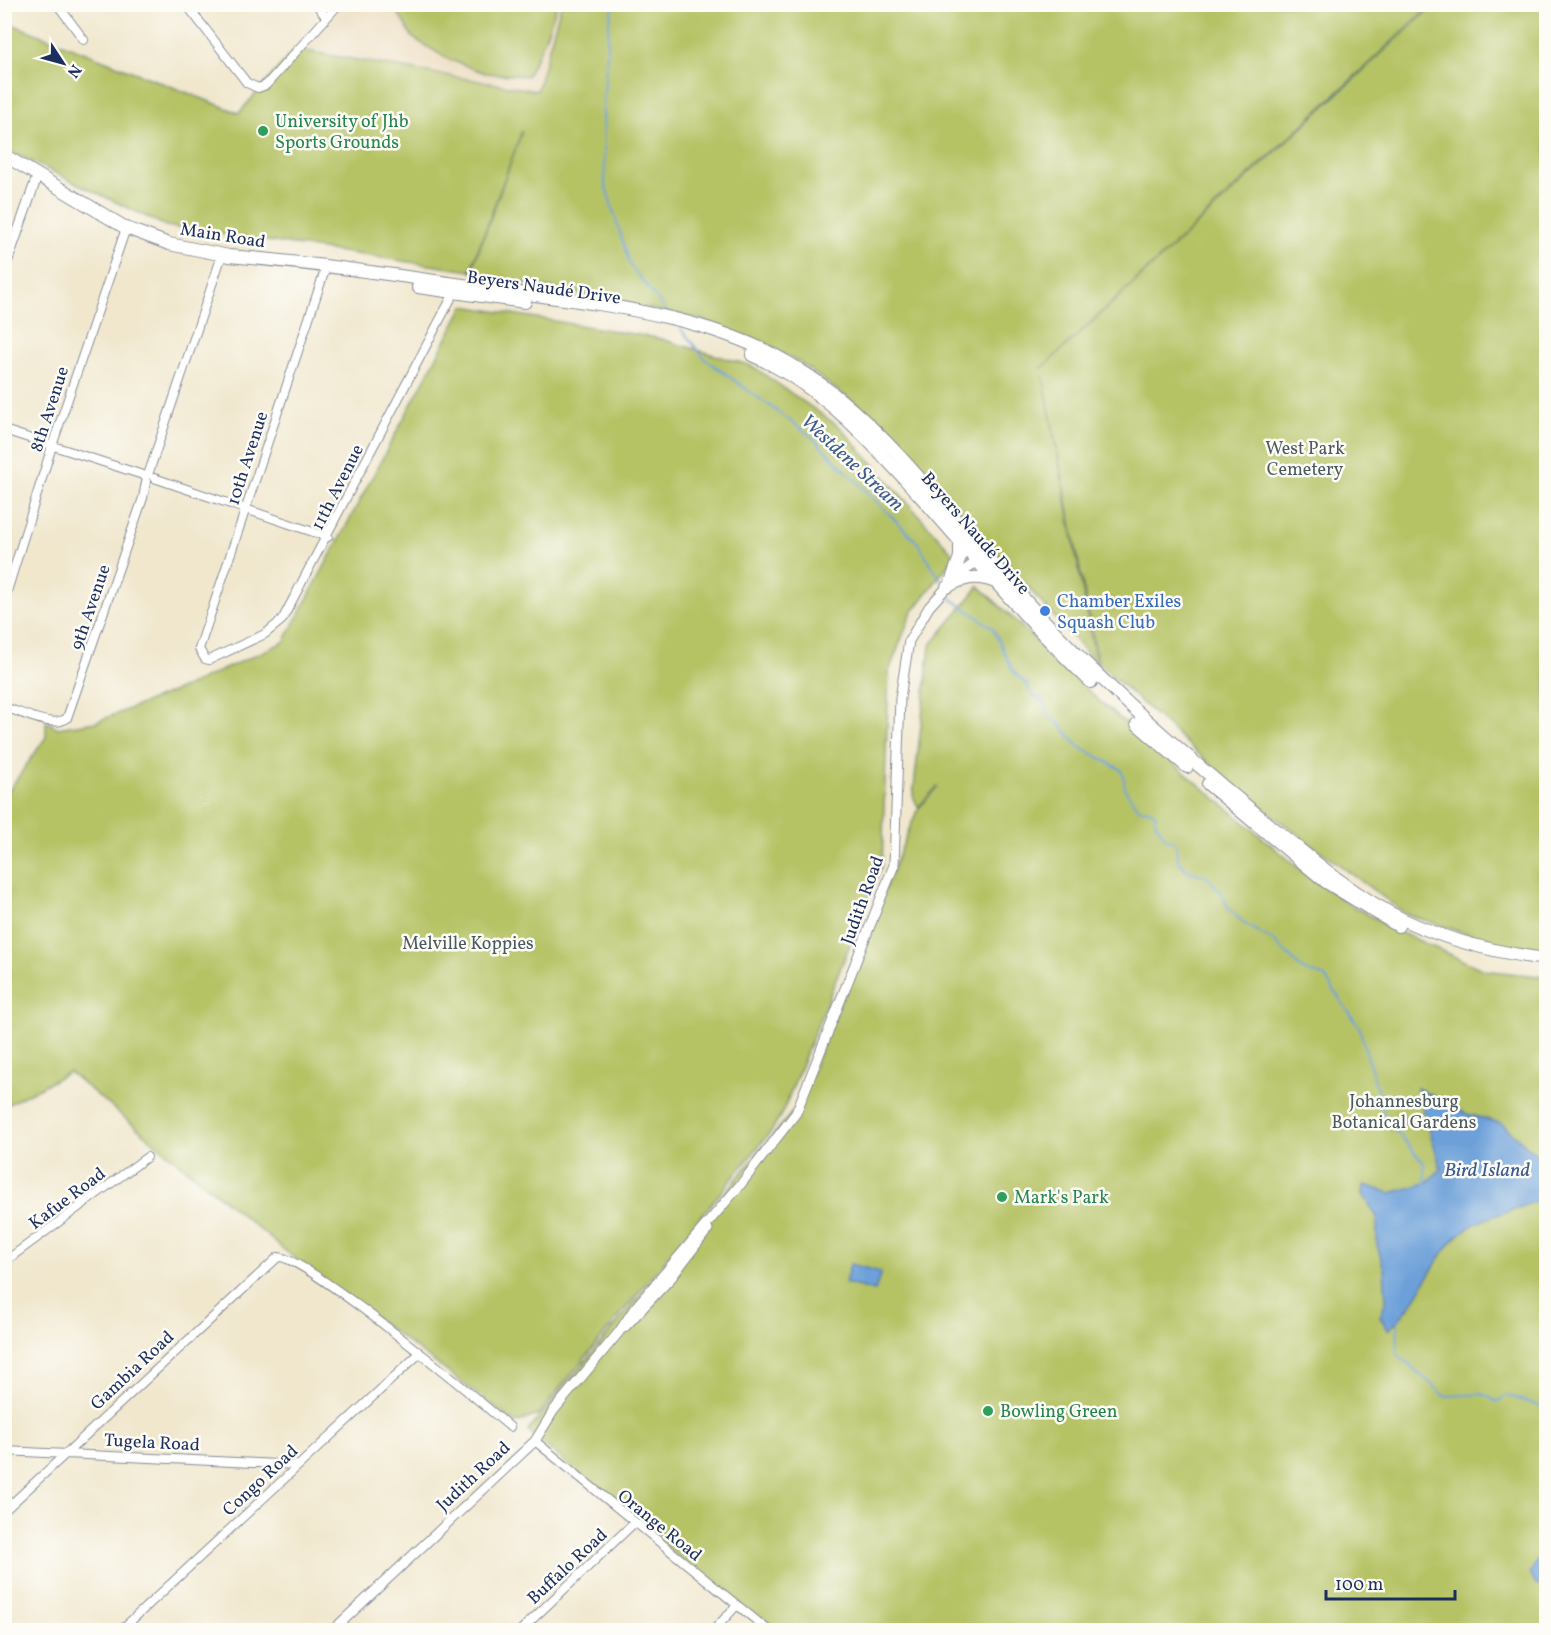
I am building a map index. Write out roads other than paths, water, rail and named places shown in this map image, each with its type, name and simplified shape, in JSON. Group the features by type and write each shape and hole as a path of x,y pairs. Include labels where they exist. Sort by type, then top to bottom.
{"main road":[{"name":"Main Road","path":"4,154 36,177 125,232 221,258 456,288"},
{"name":"Main Road","path":"4,163 36,177"},
{"name":"Beyers Naudé Drive","path":"456,288 642,319 696,333 764,360 809,387 856,426 960,541 981,558 996,583 1056,649 1220,795 1336,889 1389,921 1429,939 1503,960 1546,966"},
{"name":"Beyers Naudé Drive","path":"456,288 610,306 663,317 717,333 783,360 819,383 869,426 981,558 1099,678 1209,774 1338,880 1391,913 1417,925 1505,952 1546,959"},
{"path":"949,584 959,561 960,541"},
{"path":"949,584 975,577 996,583"}],"street":[{"path":"57,4 84,40"},
{"path":"186,4 247,83 255,88 262,87 339,4"},
{"path":"316,4 326,17"},
{"path":"4,271 36,177"},
{"name":"8th Avenue","path":"4,600 52,446 125,232"},
{"name":"9th Avenue","path":"4,707 53,722 62,722 69,713 143,498 221,258"},
{"name":"10th Avenue","path":"202,657 199,649 324,271"},
{"name":"11th Avenue","path":"202,657 209,660 275,628 282,620 328,537 456,288"},
{"path":"4,430 328,537"},
{"name":"Judith Road","path":"333,1630 535,1441 554,1410 619,1332 637,1316 675,1273 718,1211 796,1113 892,871 896,841 900,698 904,658 909,641 920,620 949,584 981,558"},
{"name":"Kafue Road","path":"4,1262 147,1157"},
{"name":"Gambia Road","path":"4,1511 274,1258 282,1256 294,1261 420,1353"},
{"path":"420,1353 510,1427"},
{"name":"Congo Road","path":"122,1630 420,1353"},
{"name":"Orange Road","path":"535,1441 768,1630"},
{"name":"Tugela Road","path":"4,1451 297,1465"},
{"name":"Buffalo Road","path":"521,1630 634,1523"},
{"path":"714,1630 737,1605"}],"water":[{"name":"Bird Island","path":"1417,1088 1467,1114 1501,1123 1546,1163 1546,1195 1526,1205 1481,1221 1461,1233 1441,1256 1409,1308 1388,1330 1380,1317 1386,1300 1384,1269 1377,1245 1377,1217 1363,1194 1364,1185 1391,1193 1426,1183 1441,1169"},
{"path":"850,1264 881,1272 875,1291 845,1283"},
{"path":"1546,1521 1546,1589 1535,1584 1530,1573 1538,1558"}],"waterway":[{"name":"Westdene Stream","path":"614,4 609,23 603,110 605,184 630,265 666,311"},
{"name":"Westdene Stream","path":"681,329 705,359 811,436 918,543 940,579"},
{"name":"Westdene Stream","path":"950,598 993,628 1013,671 1027,685 1032,695 1043,701 1051,718 1059,723 1078,746 1122,771 1124,785 1131,799 1140,809 1156,814 1155,822 1165,837 1176,843 1178,861 1188,871 1206,876 1221,892 1229,909 1245,924 1274,941 1304,971 1324,976 1359,1027 1386,1120 1424,1163 1426,1185"},
{"name":"Westdene Stream","path":"1398,1321 1397,1354 1445,1396 1482,1394 1498,1402 1506,1395 1546,1408"}],"place":[{"name":"University of Jhb Sports Grounds","path":"263,131"},
{"name":"Chamber Exiles Squash Club","path":"1045,611"},
{"name":"Mark's Park","path":"1002,1197"},
{"name":"Bowling Green","path":"988,1411"}],"park label":[{"name":"West Park Cemetery","path":"1305,458"},
{"name":"Melville Koppies","path":"468,943"},
{"name":"Johannesburg Botanical Gardens","path":"1404,1111"}]}
